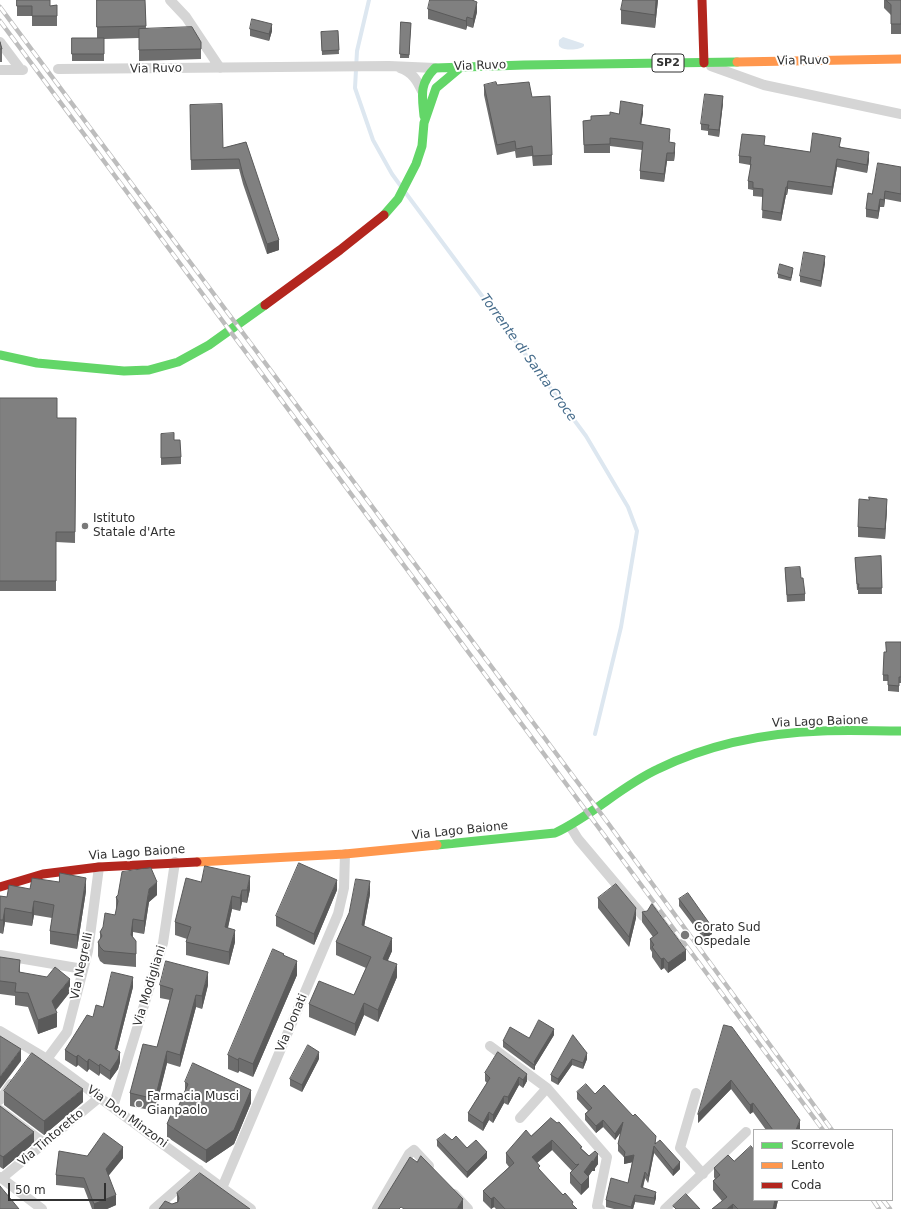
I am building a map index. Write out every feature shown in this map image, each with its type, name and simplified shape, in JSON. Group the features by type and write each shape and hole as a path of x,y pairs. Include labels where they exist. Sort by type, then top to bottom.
{"main road":[{"path":"702,0 704,63"},
{"name":"Via Ruvo","path":"435,68 524,65 901,59"},
{"path":"436,88 461,67"},
{"path":"424,123 436,88 437,79 435,68"},
{"path":"0,355 37,363 124,371 149,370 183,360 209,345 366,230 383,216 398,199 410,179 422,146 424,123 422,91 424,81 428,74 435,68"},
{"name":"Via Lago Baione","path":"0,887 44,874 99,867 345,854 555,834 570,826 615,795 657,769 706,749 765,736 822,731 901,731"}],"street":[{"path":"170,0 186,17 220,68"},
{"path":"0,42 22,70 0,70"},
{"path":"704,63 764,85 901,114"},
{"path":"392,66 408,71 417,80 422,91"},
{"name":"Via Ruvo","path":"58,69 392,66 435,68"},
{"path":"570,826 578,839 643,916"},
{"name":"Via Donati","path":"222,1188 338,914 344,888 345,854"},
{"name":"Via Modigliani","path":"114,1107 163,943 175,862"},
{"name":"Via Negrelli","path":"47,1059 67,1032 88,951 99,867"},
{"path":"0,955 83,969"},
{"name":"Via Don Minzoni","path":"0,1031 33,1055 47,1059 251,1209"},
{"path":"490,1046 547,1088 607,1157 597,1206 600,1209"},
{"path":"0,1100 17,1076"},
{"path":"520,1118 547,1088"},
{"path":"696,1093 680,1148 703,1174"},
{"name":"Via Tintoretto","path":"1,1178 100,1097"},
{"path":"0,1110 44,1143"},
{"path":"665,1209 746,1132"},
{"path":"377,1209 409,1154 414,1150 436,1174"},
{"path":"154,1209 199,1170"},
{"path":"1,1178 40,1208"},
{"path":"446,1185 468,1209"},
{"path":"163,1201 173,1209"}],"shaded area":[{"path":"563,37 584,44 584,46 576,49 562,48 559,46 559,40"}],"building":[{"path":"17,0 50,0 50,6 57,5 57,16 32,16 32,6 17,6"},
{"path":"97,0 145,0 146,26 97,27"},
{"path":"430,0 472,0 477,2 473,19 467,17 466,21 428,9"},
{"path":"623,0 656,0 655,15 621,10"},
{"path":"886,0 901,0 901,24 891,24 891,5"},
{"path":"252,19 272,24 269,34 250,29"},
{"path":"401,22 411,23 409,55 400,54"},
{"path":"192,27 201,42 201,49 139,50 139,29"},
{"path":"338,31 339,50 322,51 321,32"},
{"path":"72,38 104,38 104,54 72,54"},
{"path":"496,82 497,85 529,82 532,97 550,96 552,155 533,156 532,146 516,149 515,141 497,145 484,85"},
{"path":"705,94 723,96 719,130 708,129 709,125 701,124"},
{"path":"621,101 643,105 640,124 670,129 669,142 675,143 674,153 667,153 664,174 640,171 643,142 610,138 610,144 584,145 583,121 591,120 591,116 610,115 610,112 619,114"},
{"path":"222,104 223,148 246,142 279,240 267,244 243,175 239,159 191,160 190,105"},
{"path":"813,133 841,138 839,147 869,152 867,165 837,159 832,187 788,181 781,213 762,210 763,189 753,188 753,182 748,181 751,157 739,156 742,134 765,136 764,145 810,152"},
{"path":"878,163 901,167 901,194 885,191 884,200 880,199 878,211 866,209 868,193 872,194"},
{"path":"804,252 825,256 821,281 800,276"},
{"path":"780,264 793,268 791,278 778,274"},
{"path":"0,398 57,398 57,418 76,418 75,532 56,532 56,581 0,581"},
{"path":"174,433 174,440 180,440 181,457 161,458 161,434"},
{"path":"869,497 887,499 885,529 858,527 859,499 869,500"},
{"path":"881,556 882,588 858,588 859,584 857,584 855,558"},
{"path":"800,567 805,594 787,595 785,568"},
{"path":"886,642 901,642 901,677 899,677 899,686 888,685 888,675 883,675"},
{"path":"299,863 337,880 314,934 276,916"},
{"path":"205,866 250,876 247,890 242,890 240,898 232,896 225,927 235,930 229,952 186,942 191,927 175,922 186,878 201,882"},
{"path":"151,868 157,882 149,889 144,921 133,919 131,935 136,941 136,954 104,951 98,942 102,936 100,932 103,927 105,913 115,915 118,901 116,897 118,895 122,872"},
{"path":"60,873 86,878 77,935 50,931 54,905 34,901 32,913 5,908 3,920 0,920 0,896 7,897 9,885 30,889 32,878 59,882"},
{"path":"356,879 370,881 362,925 392,938 383,959 397,964 378,1010 364,1003 355,1024 309,1004 319,981 354,995 371,957 336,942 349,913"},
{"path":"616,884 636,908 629,937 598,898"},
{"path":"688,893 712,927 704,933 679,899"},
{"path":"652,904 686,950 668,963 664,958 661,959 652,947 654,945 650,939 658,933 642,912 647,911"},
{"path":"273,949 297,961 253,1064 239,1058 238,1060 228,1055"},
{"path":"0,957 20,960 19,972 47,977 55,967 70,979 52,1001 57,1013 38,1020 28,993 15,992 16,983 0,981"},
{"path":"166,961 208,972 202,996 196,995 180,1055 167,1051 155,1099 130,1093 143,1044 157,1047 173,989 160,985"},
{"path":"112,972 133,977 115,1049 120,1052 118,1059 110,1071 100,1064 99,1066 89,1059 87,1062 78,1055 76,1057 65,1050 87,1015 93,1017 96,1005 103,1007"},
{"path":"539,1020 554,1029 534,1062 534,1065 503,1041 510,1027 529,1038"},
{"path":"724,1025 732,1027 800,1120 796,1129 772,1129 753,1103 750,1105 731,1080 698,1114"},
{"path":"573,1035 587,1053 583,1063 572,1059 558,1079 551,1075"},
{"path":"0,1036 21,1049 0,1077"},
{"path":"308,1045 319,1052 302,1085 290,1079"},
{"path":"498,1052 527,1074 523,1080 519,1077 508,1097 504,1096 493,1115 489,1112 483,1123 468,1113 490,1078 485,1073"},
{"path":"32,1053 83,1089 44,1121 4,1091"},
{"path":"193,1063 251,1090 234,1130 206,1150 167,1124 173,1110 176,1112 188,1084 185,1082"},
{"path":"586,1084 595,1094 604,1085 633,1116 635,1114 656,1136 655,1144 660,1140 680,1162 673,1170 654,1146 648,1176 645,1172 641,1187 656,1192 654,1198 635,1195 631,1207 606,1200 611,1178 628,1183 634,1155 624,1157 625,1152 618,1144 623,1122 615,1134 603,1120 596,1126 585,1114 592,1108 577,1092"},
{"path":"0,1106 34,1132 3,1157 0,1155"},
{"path":"551,1118 557,1123 559,1122 582,1147 580,1148 589,1156 595,1151 598,1154 594,1160 595,1161 592,1161 584,1172 589,1177 581,1185 570,1173 579,1164 576,1165 552,1140 532,1157 540,1166 538,1168 563,1195 565,1193 577,1209 505,1209 494,1197 491,1199 483,1191 514,1163 506,1153 526,1130 531,1136"},
{"path":"104,1133 123,1147 106,1169 116,1195 94,1204 84,1178 56,1175 59,1151 87,1156"},
{"path":"445,1134 452,1140 456,1136 467,1148 476,1140 487,1152 467,1172 437,1140"},
{"path":"751,1146 753,1149 753,1201 775,1201 773,1209 738,1209 733,1204 727,1209 712,1209 727,1197 713,1181 720,1175 714,1168 728,1155 734,1161"},
{"path":"421,1156 463,1199 457,1209 404,1209 401,1207 399,1209 378,1209 410,1157 417,1162"},
{"path":"200,1173 250,1209 159,1209 165,1201 172,1204 178,1202 179,1198 177,1193"},
{"path":"0,1186 19,1209 0,1209"},
{"path":"686,1194 700,1209 676,1209 673,1206"}],"waterway":[{"name":"Torrente di Santa Croce","path":"369,0 357,51 355,88 373,140 392,174 400,185"},
{"name":"Torrente di Santa Croce","path":"405,192 586,436 628,507 637,531 621,627 595,734"}],"railway":[{"path":"0,7 605,819 831,1129"},
{"path":"0,21 822,1129"},
{"path":"874,1201 879,1209"},
{"path":"884,1201 890,1209"}],"traffic: fast":[{"path":"435,68 524,65 737,62"},
{"path":"384,215 398,199 416,164 422,146 424,123 436,88 461,67"},
{"path":"424,116 422,96 424,85 426,79 435,68"},
{"path":"0,355 37,363 124,371 149,370 178,362 209,345 265,305"},
{"path":"437,845 555,833 582,818 644,776 677,760 738,741 801,732 901,731"}],"traffic: slow":[{"path":"737,62 901,59"},
{"path":"197,862 345,854 437,845"}],"traffic: jam":[{"path":"702,0 704,63"},
{"path":"265,305 340,250 384,215"},
{"path":"0,887 43,874 99,867 197,862"}],"place":[{"name":"Istituto Statale d'Arte","path":"85,526"},
{"name":"Corato Sud Ospedale","path":"685,935"},
{"name":"Farmacia Musci Gianpaolo","path":"139,1104"}]}
